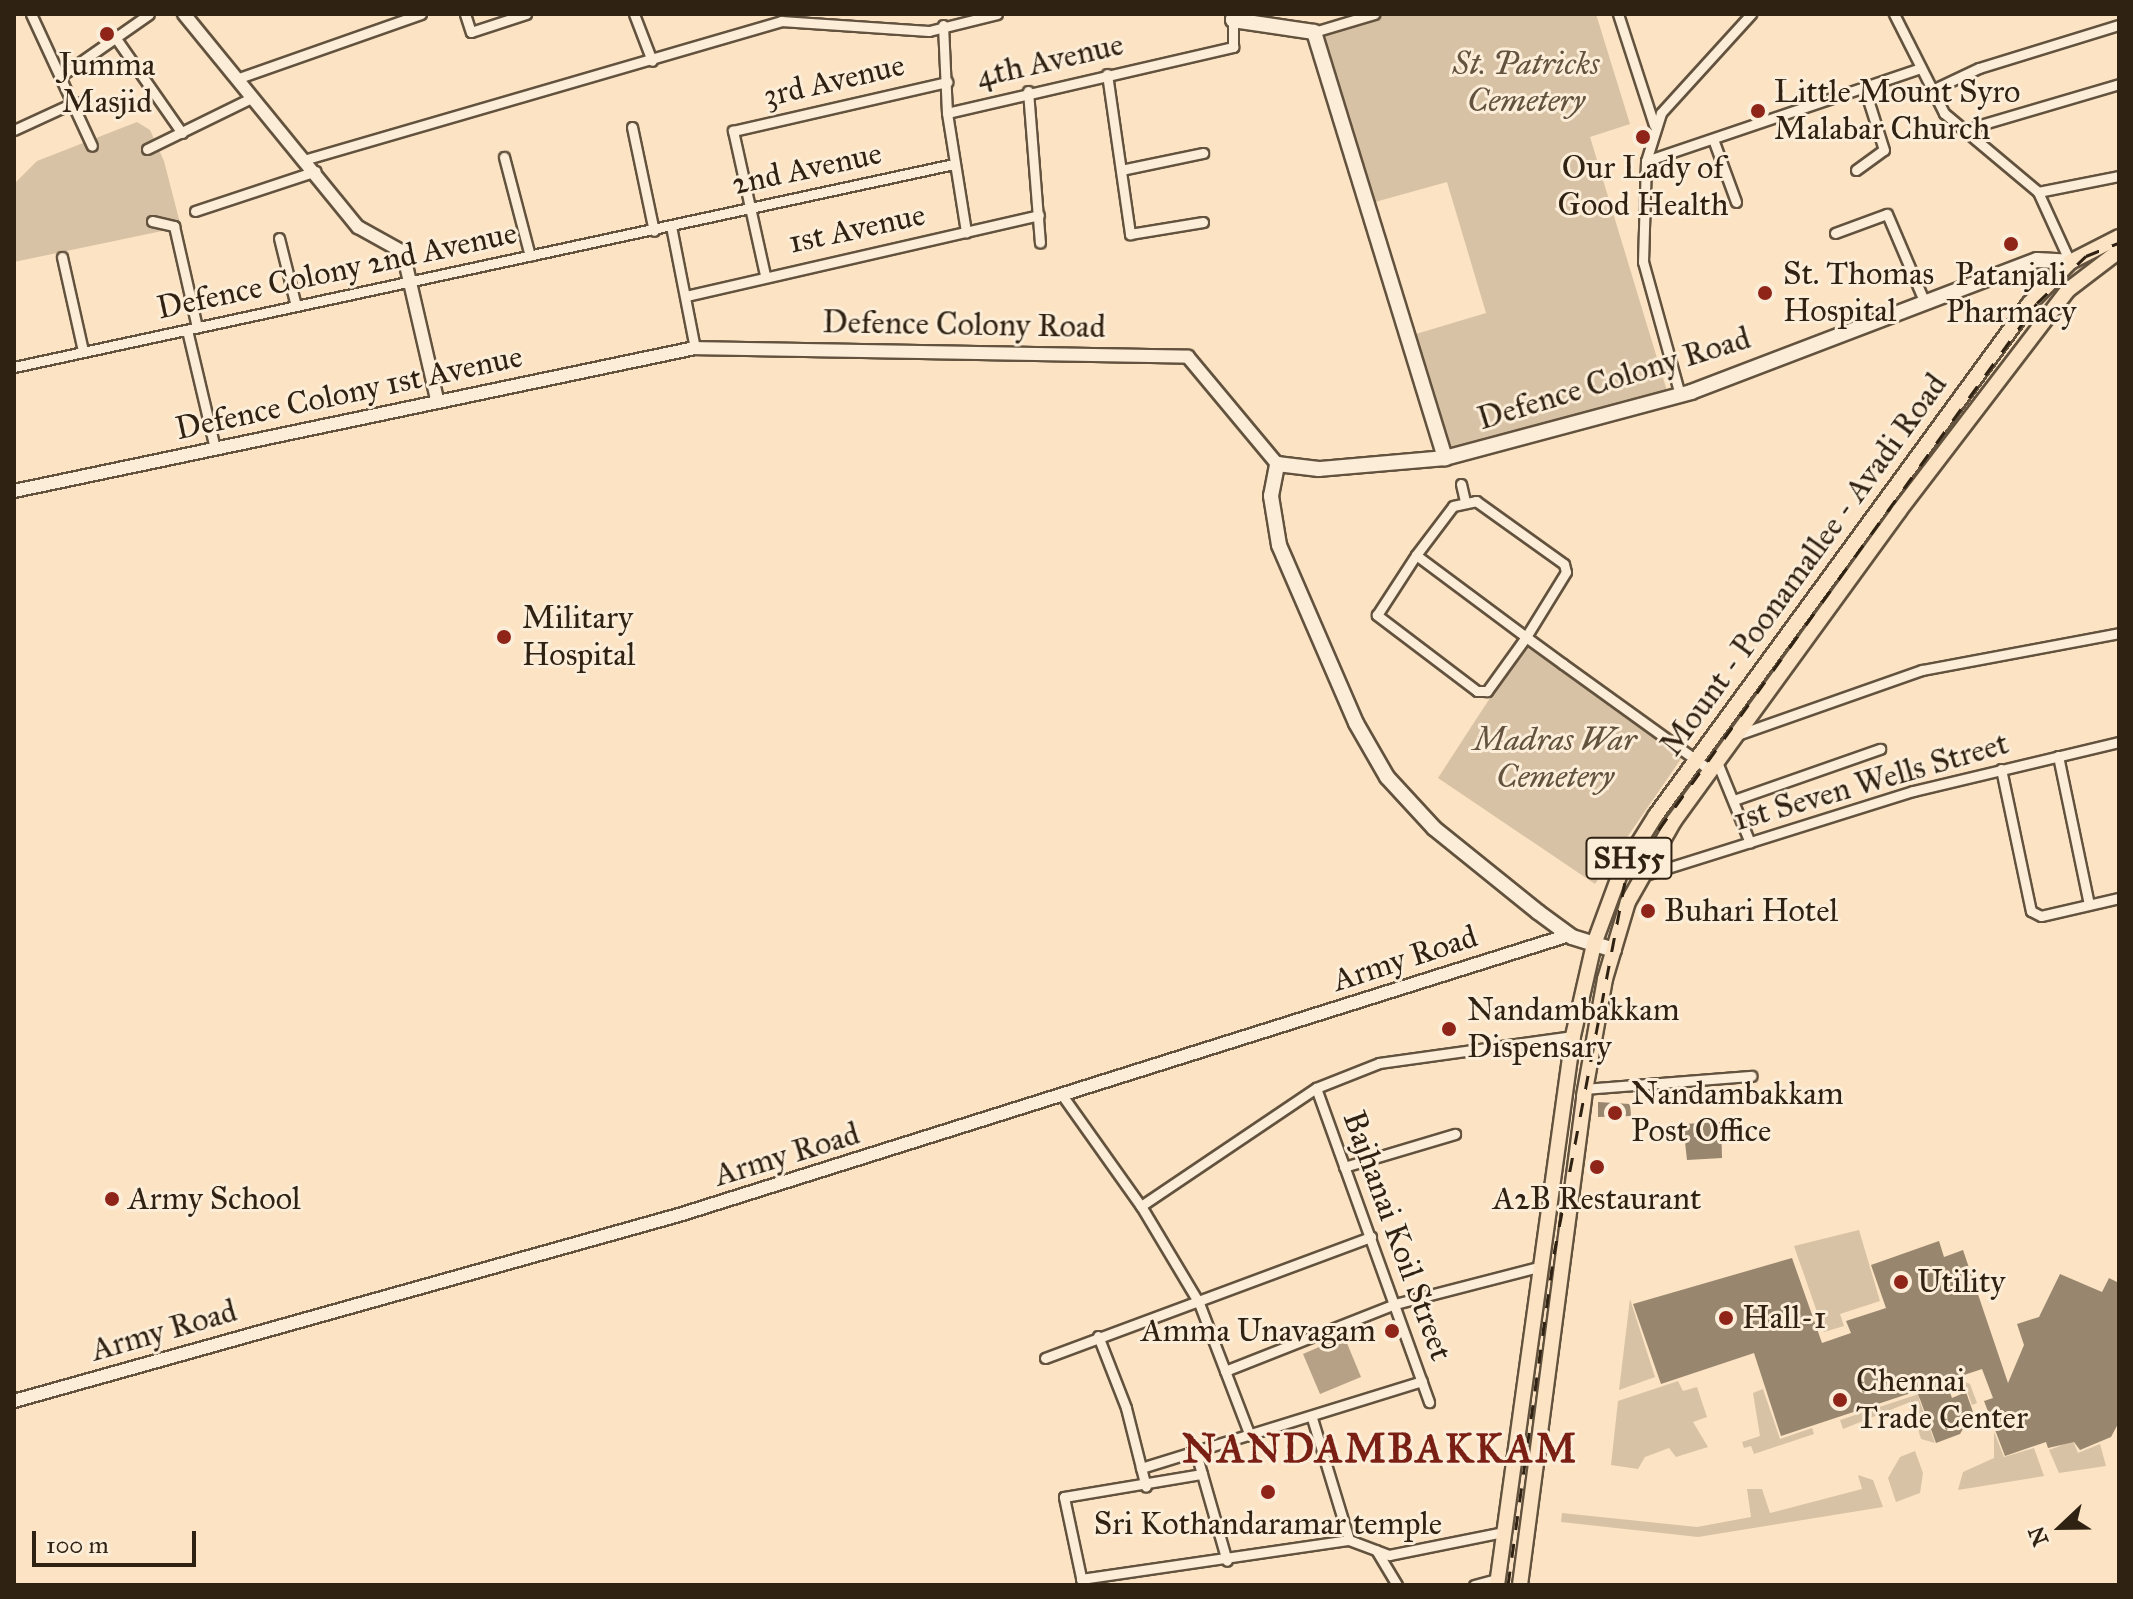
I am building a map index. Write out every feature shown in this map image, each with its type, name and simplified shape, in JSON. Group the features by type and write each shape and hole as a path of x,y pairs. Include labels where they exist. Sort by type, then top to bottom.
{"main road":[{"path":"1234,17 1314,32 1445,458"},
{"name":"Mount - Poonamallee - Avadi Road","path":"1497,1582 1573,1036 1594,944 1621,871 1696,759 2029,304 2070,262 2119,237"},
{"name":"Mount - Poonamallee - Avadi Road","path":"1520,1585 1585,1089 1614,950 1639,877 1714,766 2068,290 2119,251"},
{"name":"Defence Colony Road","path":"1277,464 1319,469 1445,458 1680,395 2037,260 2070,262"},
{"path":"1277,464 1271,496 1279,545 1371,752 1434,828 1569,935 1614,950"},
{"path":"1561,1121 1581,1124"}],"street":[{"path":"31,14 75,102 92,146"},
{"path":"62,75 149,14"},
{"path":"184,14 307,159 358,227 403,252 414,283 437,399"},
{"path":"239,78 400,17 421,14"},
{"path":"465,14 471,32 526,14"},
{"path":"634,14 652,61"},
{"path":"307,159 781,21 929,31 943,25 997,14"},
{"path":"1314,32 1374,14"},
{"path":"1618,14 1654,125"},
{"path":"1680,395 1643,262 1646,161 1654,125 1751,14"},
{"path":"1894,14 1932,90 1963,130 2038,192 2070,262"},
{"name":"4th Avenue","path":"947,113 1028,91 1233,47 1234,17"},
{"path":"943,25 947,113 966,232"},
{"path":"1932,90 1979,68 2119,25"},
{"path":"115,37 182,133"},
{"path":"1646,161 1921,68"},
{"path":"1107,74 1121,170 1135,237 1203,222"},
{"name":"3rd Avenue","path":"751,207 733,131 947,82"},
{"path":"1963,130 2119,84"},
{"path":"1856,170 1884,150 1864,87"},
{"path":"1028,91 1040,243"},
{"path":"147,149 253,97"},
{"path":"14,130 75,102"},
{"path":"632,127 654,231"},
{"path":"1713,139 1736,202"},
{"path":"1121,170 1203,153"},
{"path":"504,157 530,256"},
{"name":"2nd Avenue","path":"671,226 954,164"},
{"path":"195,211 316,171"},
{"path":"2038,192 2119,176"},
{"path":"751,207 765,275"},
{"path":"1835,233 1887,214 1925,303"},
{"name":"1st Avenue","path":"686,296 765,275 1039,215"},
{"path":"152,221 174,226 215,448"},
{"path":"671,226 695,348"},
{"name":"Defence Colony 2nd Avenue","path":"14,367 671,226"},
{"path":"279,238 296,306"},
{"path":"62,257 83,351"},
{"name":"Defence Colony 1st Avenue","path":"14,491 437,399 695,348"},
{"name":"Defence Colony Road","path":"695,348 1188,357 1277,464"},
{"path":"1461,484 1465,502"},
{"path":"1476,501 1564,564 1566,572 1526,637 1487,691 1477,691 1379,623 1377,615 1453,506 1465,502 1476,501"},
{"path":"1416,555 1696,759 1714,766 1734,800 1750,843"},
{"path":"1737,735 1922,670 2119,633"},
{"name":"1st Seven Wells Street","path":"1639,877 2001,769 2119,742"},
{"path":"1734,800 1880,749"},
{"path":"2058,756 2089,904"},
{"path":"2001,769 2031,911 2041,916 2119,898"},
{"name":"Army Road","path":"14,1401 668,1218 1569,935"},
{"path":"1141,1206 1316,1088 1379,1063 1573,1036"},
{"path":"1585,1089 1751,1076"},
{"name":"Bajhanai Koil Street","path":"1316,1088 1429,1402"},
{"path":"1062,1095 1141,1206 1199,1303 1250,1436"},
{"path":"1344,1167 1455,1134"},
{"path":"1045,1358 1371,1237"},
{"path":"1225,1371 1395,1304 1542,1266"},
{"path":"1098,1336 1146,1487"},
{"path":"1141,1468 1312,1418 1422,1381"},
{"path":"1312,1418 1349,1540"},
{"path":"1196,1453 1227,1561"},
{"path":"1202,1474 1146,1487 1064,1497 1082,1582 1155,1565 1227,1561 1349,1540 1389,1555 1503,1532"},
{"path":"1376,1550 1397,1585"},
{"path":"1474,1585 1497,1582"}],"green space":[{"name":"St. Patricks Cemetery","path":"1386,14 1596,14 1630,124 1590,137 1667,391 1451,449 1416,334 1486,313 1447,182 1375,202 1323,33"},
{"path":"137,122 150,130 164,161 181,227 14,262 14,184 37,161"},
{"name":"Madras War Cemetery","path":"1527,641 1685,753 1595,884 1438,778"},
{"path":"1859,1230 1880,1301 1840,1314 1844,1326 1824,1332 1794,1246"},
{"path":"1630,1299 1655,1377 1619,1390"},
{"path":"1961,1380 1970,1384 1977,1403 1972,1405 1966,1388 1919,1399 1935,1443 1921,1439 1910,1402 1843,1429 1840,1420"},
{"path":"1678,1381 1683,1391 1697,1387 1707,1417 1693,1422 1708,1447 1676,1457 1669,1448 1645,1457 1638,1469 1611,1465 1618,1401"},
{"path":"1763,1389 1780,1439 1812,1428 1814,1434 1754,1454 1751,1446 1744,1448 1742,1442 1760,1436 1753,1393"},
{"path":"1994,1432 2004,1457 2034,1448 2044,1476 1958,1490 1963,1472 1994,1458"},
{"path":"2073,1441 2078,1453 2100,1444 2106,1466 2059,1473 2049,1450"},
{"path":"1915,1451 1923,1473 1920,1493 1896,1502 1888,1478 1900,1457"},
{"path":"1858,1475 1873,1480 1883,1507 1698,1537 1561,1522 1562,1513 1697,1527 1751,1517 1747,1489 1762,1489 1770,1513 1862,1489"}],"shaded area":[{"path":"1344,1336 1361,1377 1320,1394 1303,1354"}],"building":[{"name":"Nandambakkam Post Office","path":"1598,1102 1630,1104 1631,1116 1598,1117"},
{"path":"1721,1122 1722,1158 1687,1160 1683,1124"},
{"path":"1939,1241 1944,1257 1963,1250 2008,1383 2024,1345 2017,1324 2039,1317 2060,1274 2102,1292 2109,1278 2119,1283 2119,1422 2111,1437 2080,1450 2074,1442 2048,1448 2046,1442 2005,1456 1984,1401 1993,1398 1982,1369 1946,1381 1952,1398 1966,1392 1973,1412 1960,1434 1936,1443 1917,1391 1781,1436 1754,1353 1661,1384 1633,1304 1792,1258 1822,1343 1851,1333 1846,1321 1886,1308 1871,1265"}],"railway":[{"path":"1508,1585 1554,1254 1626,875 2037,303 2086,256 2119,243"}],"place":[{"name":"Jumma Masjid","path":"107,34"},
{"name":"Little Mount Syro Malabar Church","path":"1758,111"},
{"name":"Our Lady of Good Health","path":"1643,137"},
{"name":"Patanjali Pharmacy","path":"2011,244"},
{"name":"St. Thomas Hospital","path":"1765,293"},
{"name":"Military Hospital","path":"504,637"},
{"name":"Buhari Hotel","path":"1648,911"},
{"name":"Nandambakkam Dispensary","path":"1449,1029"},
{"name":"Nandambakkam Post Office","path":"1615,1113"},
{"name":"A2B Restaurant","path":"1597,1167"},
{"name":"Army School","path":"112,1199"},
{"name":"Utility","path":"1901,1282"},
{"name":"Hall-1","path":"1726,1318"},
{"name":"Amma Unavagam","path":"1392,1331"},
{"name":"Chennai Trade Center","path":"1840,1400"},
{"name":"Sri Kothandaramar temple","path":"1268,1492"}],"district":[{"name":"NANDAMBAKKAM","path":"1380,1449"}]}
